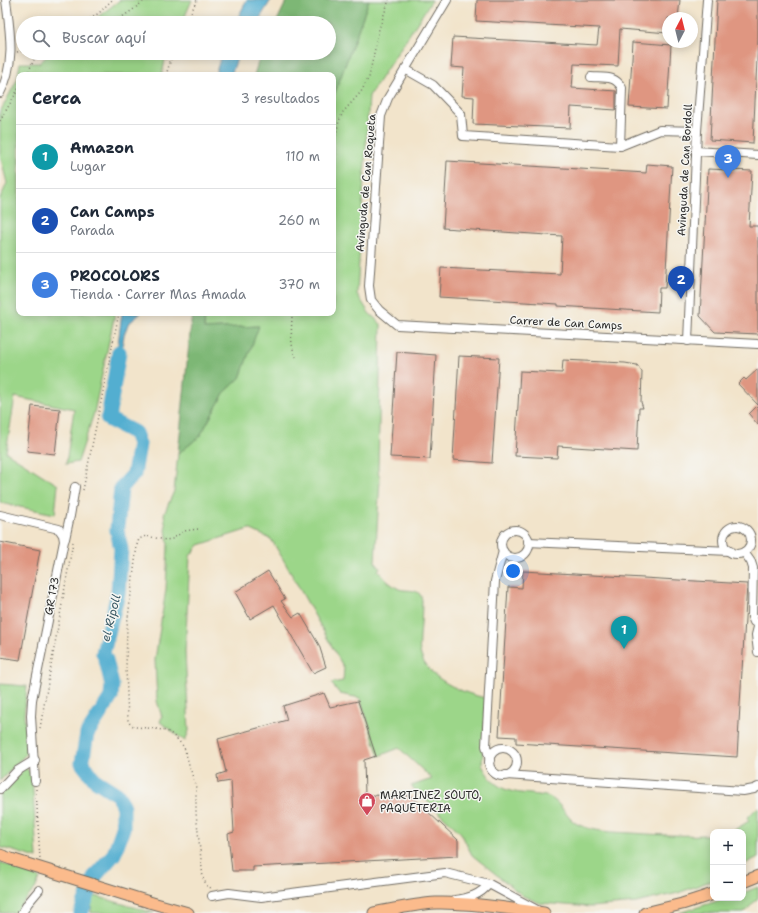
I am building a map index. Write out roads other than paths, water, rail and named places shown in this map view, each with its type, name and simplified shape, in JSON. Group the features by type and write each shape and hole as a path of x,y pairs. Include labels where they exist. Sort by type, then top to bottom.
{"main road":[{"path":"0,855 188,913"},
{"path":"746,881 758,876"},
{"path":"646,913 710,895"},
{"path":"374,913 415,905 435,903 472,905 543,913"}],"street":[{"path":"0,94 9,72 11,52 6,0"},
{"name":"Avinguda de Can Roqueta","path":"379,310 371,300 369,286 381,116 388,98 447,0"},
{"name":"Avinguda de Can Bordoll","path":"688,340 697,131 707,0"},
{"path":"405,69 433,85 461,114 463,136 620,146 660,130 697,131"},
{"path":"592,77 610,78 616,80 622,88 620,146"},
{"path":"696,151 758,155"},
{"name":"Carrer de Can Camps","path":"379,310 397,325 758,344"},
{"path":"35,781 35,760 31,716 32,700 75,487"},
{"path":"0,515 59,529 63,534 64,541"},
{"path":"528,539 728,549 736,554 744,552 748,548 751,539 748,531 740,526 735,526 727,530 724,538 728,549"},
{"path":"504,553 514,558 523,556 528,549 528,539 522,532 517,531 508,532 505,535 501,542 504,553 495,581 486,746 491,757 490,765 494,772 502,776 506,775 743,792 758,787"},
{"path":"744,552 753,568 752,617 754,622 758,623"},
{"path":"758,627 756,635 758,652"},
{"path":"491,757 501,748 509,749 515,755 517,759 516,767 514,771 506,775"},
{"path":"0,789 17,771 35,760"},
{"path":"211,892 261,897 445,873 489,884 543,913"},
{"path":"435,903 476,895 482,892 489,884"},
{"path":"22,913 39,890"}],"water":[{"path":"247,0 271,0 261,16 239,16"},
{"path":"220,60 236,60 232,72 216,72"},
{"path":"122,316 137,316 128,324 124,335 118,370 116,371 115,368"}],"waterway":[{"name":"el Ripoll","path":"81,913 95,876 114,854 123,828 123,804 117,794 95,780 82,763 87,734 111,697 112,685 103,653 118,593 121,549 117,530 121,488 134,474 139,444 135,433 108,419 119,352"}],"place":[{"name":"PROCOLORS","path":"728,178"},
{"name":"Can Camps","path":"681,299"},
{"name":"Amazon","path":"624,649"},
{"name":"MARTINEZ SOUTO, PAQUETERIA","path":"367,816"}]}
